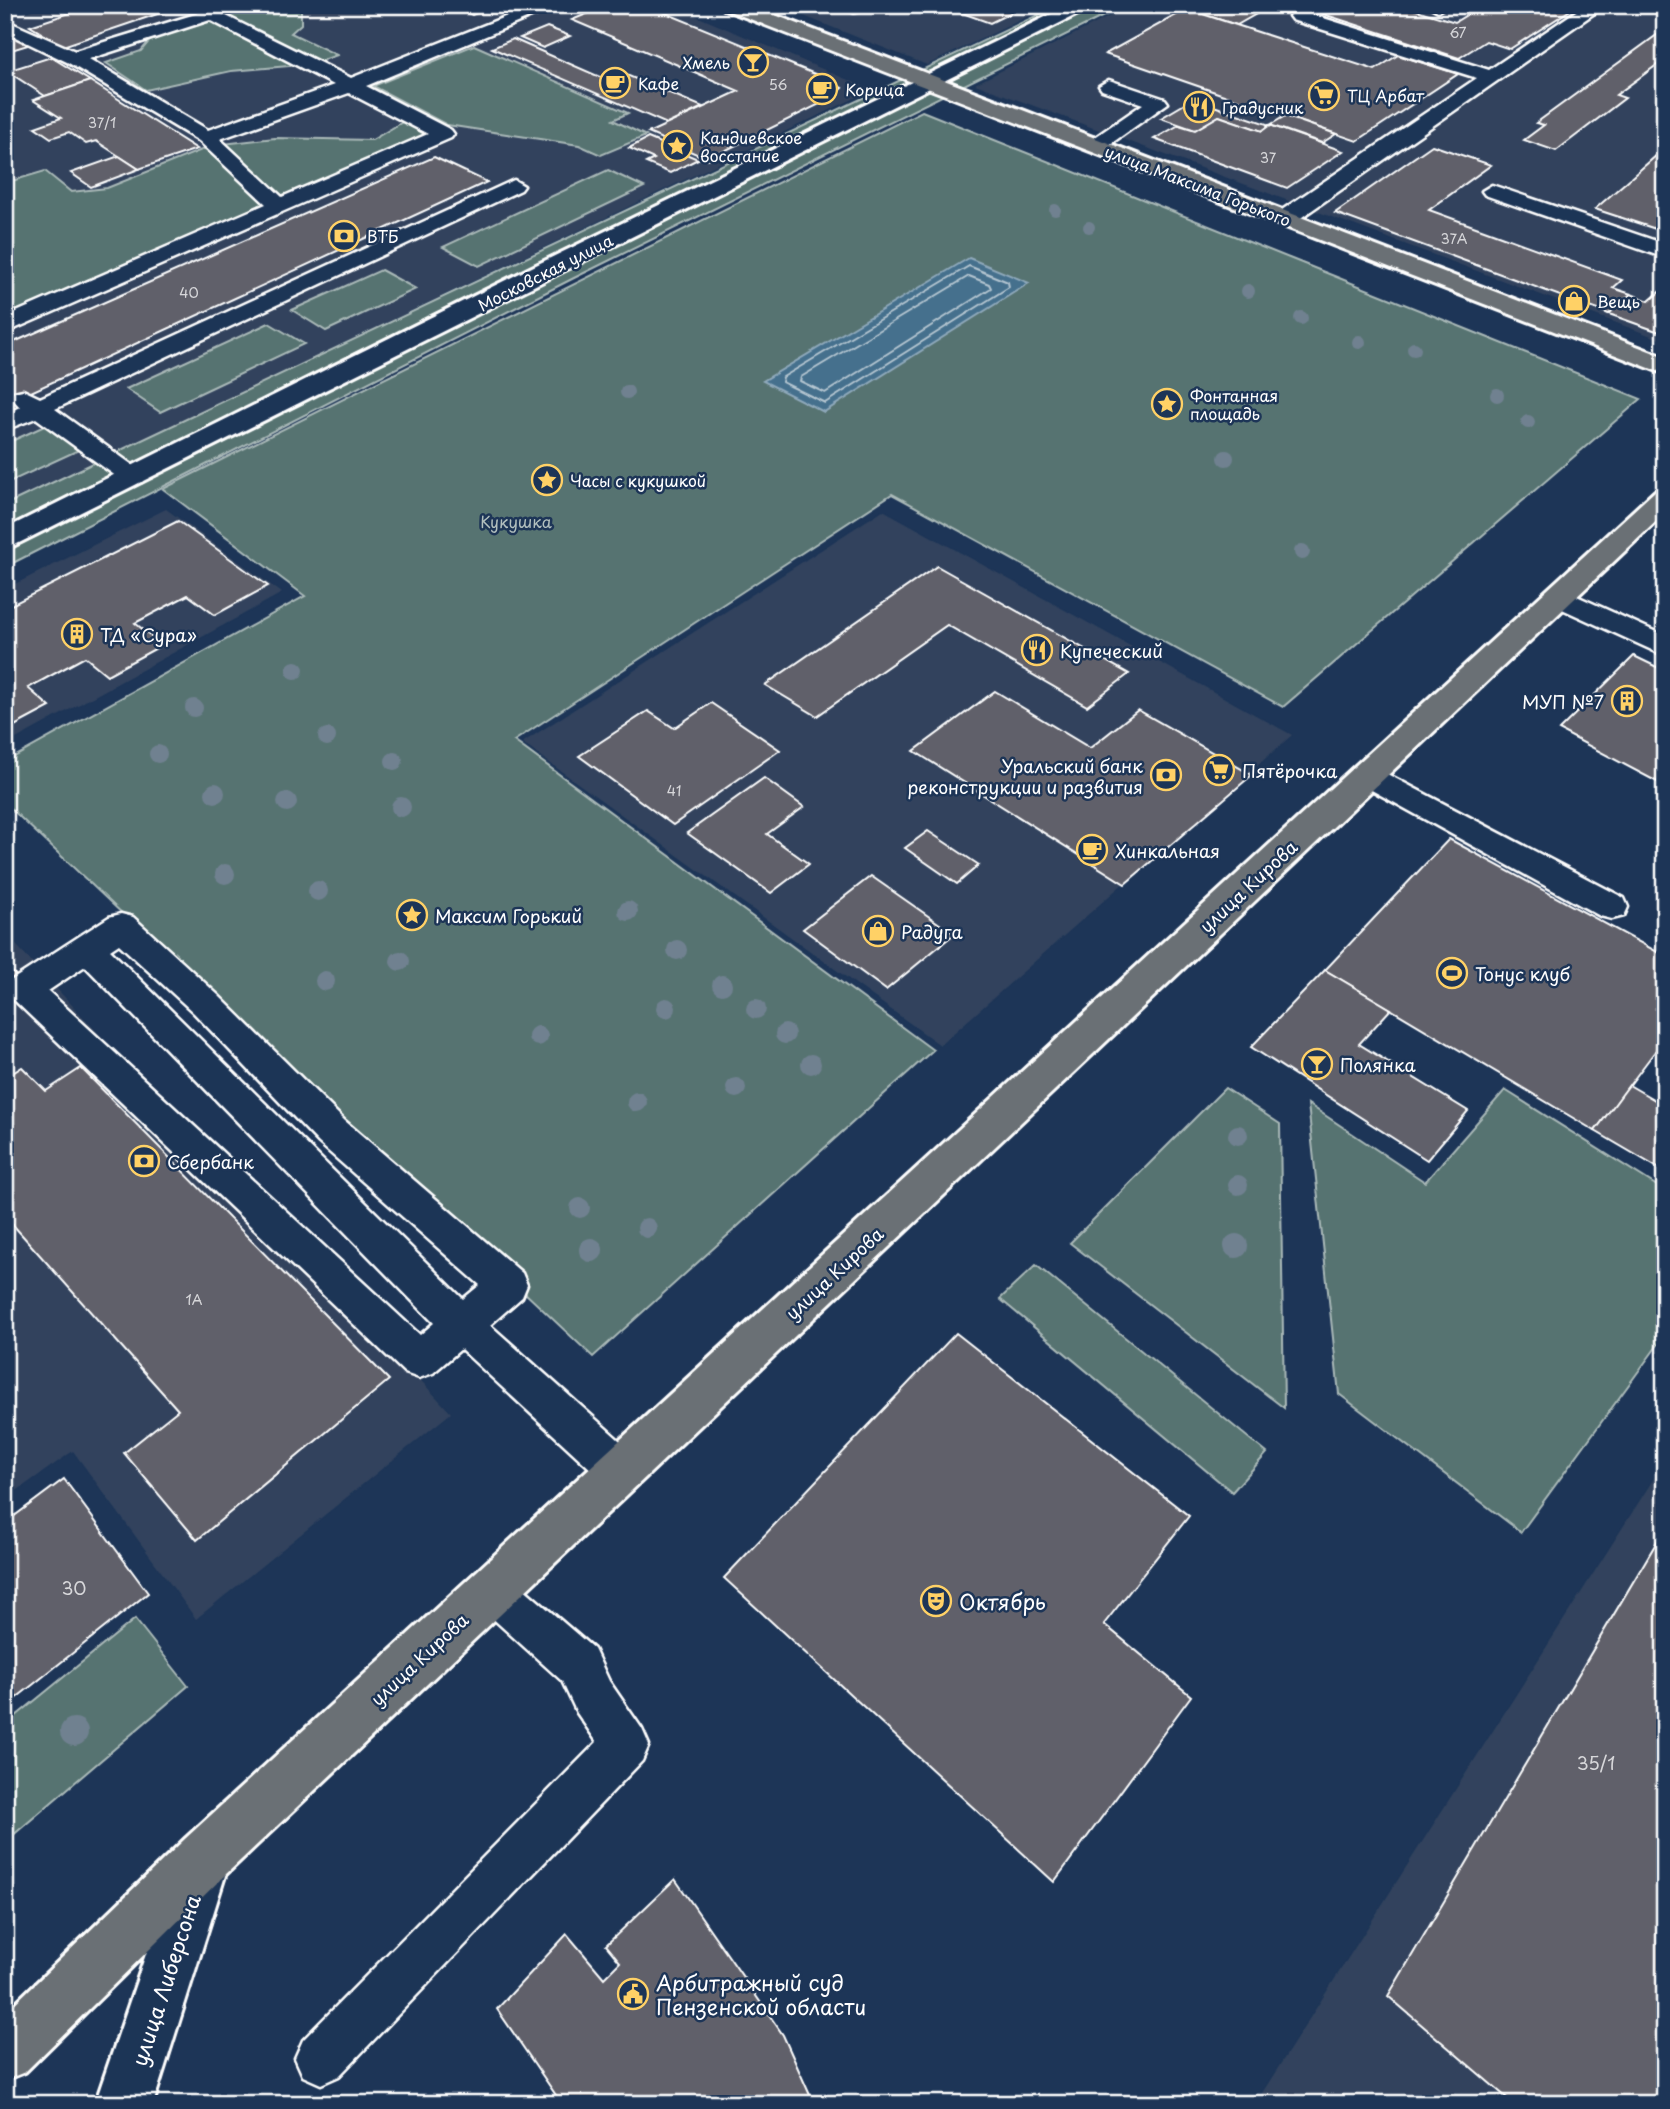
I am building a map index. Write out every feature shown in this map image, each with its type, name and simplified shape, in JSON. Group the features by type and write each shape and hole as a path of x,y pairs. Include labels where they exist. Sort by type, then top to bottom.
{"main road":[{"name":"улица Максима Горького","path":"730,5 1665,366"},
{"name":"улица Кирова","path":"5,2052 205,1857 1665,497"}],"street":[{"name":"Московская улица","path":"5,541 1086,5"},
{"name":"улица Либерсона","path":"124,2104 205,1857"}],"lane":[{"path":"466,25 516,5"},
{"path":"206,137 352,85 551,5"},
{"path":"1284,219 1597,5"},
{"path":"5,326 444,134 212,15 74,58"},
{"path":"1298,16 1492,77"},
{"path":"5,25 74,58 206,137 280,206"},
{"path":"1095,146 1158,103 1109,86"},
{"path":"5,423 31,402 514,186"},
{"path":"1492,191 1665,251"},
{"path":"31,402 133,477"},
{"path":"1559,597 1665,648"},
{"path":"1368,775 1612,907"},
{"path":"121,926 206,1004 332,1132 508,1285 419,1360 24,989 87,948 121,926"},
{"path":"87,948 461,1324 622,1470"},
{"path":"321,2058 626,1745 593,1697 578,1665 493,1590"}],"shaded area":[{"path":"46,5 670,5 872,90 5,506 5,19"},
{"path":"776,5 1052,5 927,65"},
{"path":"1132,5 1665,5 1665,341 975,84"},
{"name":"ТД «Сура»","path":"166,509 282,593 5,745 5,589"},
{"path":"883,510 1292,735 940,1045 522,743"},
{"path":"5,933 451,1413 196,1619 73,1451 5,1499"},
{"path":"1665,1461 1665,2104 1255,2104"}],"green space":[{"path":"234,5 301,5 301,24 291,33 337,55 312,64 231,71 146,90 106,63 141,51 157,32"},
{"path":"1059,5 1126,5 574,278 5,567 5,505"},
{"path":"474,45 628,113 613,120 646,136 601,155 579,145 447,125 373,86"},
{"name":"Кукушка","path":"922,111 1641,399 1283,707 892,494 514,741 933,1050 593,1357 5,803 5,762 305,596 163,489"},
{"path":"411,117 444,134 42,310 5,310 5,183 45,171 71,192 107,188 214,145 275,138 372,140"},
{"path":"608,170 644,187 479,266 443,247"},
{"path":"381,270 416,289 326,331 292,310"},
{"path":"269,323 304,344 160,412 126,389"},
{"path":"49,424 83,448 5,484 5,444"},
{"path":"1225,1088 1280,1124 1284,1408 1070,1243"},
{"path":"1505,1090 1665,1191 1665,1335 1521,1532 1339,1394 1308,1104 1425,1182"},
{"path":"1036,1265 1267,1453 1232,1492 1000,1299"},
{"path":"135,1619 188,1686 5,1842 5,1725"}],"water":[{"path":"969,258 1029,283 824,412 763,381"}],"building":[{"path":"94,5 184,5 63,46 30,26"},
{"path":"450,5 497,5 472,15"},
{"path":"608,5 646,5 827,79 842,88 832,98 708,159 648,133 739,91 572,20"},
{"path":"829,5 895,5 854,14"},
{"path":"940,5 1027,5 990,23"},
{"path":"1206,5 1252,5 1265,9 1237,25 1195,12"},
{"path":"1338,5 1400,5 1455,22 1483,5 1578,5 1510,49 1486,41 1459,58 1323,14"},
{"name":"ТЦ Арбат","path":"1187,9 1375,70 1398,55 1458,74 1357,141 1105,54"},
{"path":"547,27 570,36 543,48 520,38"},
{"path":"1665,29 1665,59 1616,95 1625,98 1556,151 1524,140 1544,125 1536,123"},
{"path":"5,31 9,33 28,45 5,52"},
{"path":"513,39 602,78 617,71 703,107 667,124 492,48"},
{"path":"51,57 90,81 45,96 7,71"},
{"path":"90,81 197,149 139,169 96,141 86,144 69,132 51,138 35,127 61,118 33,100"},
{"name":"Градусник","path":"1193,99 1270,125 1262,131 1219,116 1195,130 1161,118"},
{"path":"1219,116 1262,131 1270,125 1343,151 1287,188 1154,139 1179,125 1195,130"},
{"path":"1285,116 1336,134 1322,143 1270,125"},
{"path":"648,138 698,159 670,173 646,163 654,159 629,148"},
{"path":"1432,145 1491,165 1429,210 1622,280 1613,288 1631,294 1609,314 1335,213"},
{"path":"1665,148 1665,232 1595,209"},
{"path":"119,156 139,169 91,187 71,173"},
{"path":"434,157 487,182 5,404 5,346"},
{"path":"1665,287 1665,334 1609,314 1631,294 1649,301"},
{"name":"ТД «Сура»","path":"178,521 268,586 215,615 188,595 135,623 162,645 107,675 85,657 28,688 50,707 5,731 5,608"},
{"name":"Купеческий","path":"937,566 1129,674 1087,706 947,625 817,716 765,685"},
{"name":"МУП №7","path":"1634,656 1665,671 1665,786 1559,730"},
{"path":"995,691 1090,748 1138,710 1252,775 1125,884 914,751"},
{"path":"711,703 780,750 673,825 579,756 648,711 674,728"},
{"path":"764,778 804,807 767,834 809,864 771,893 687,833"},
{"path":"928,831 979,865 957,884 905,848"},
{"path":"1449,839 1665,956 1665,1038 1595,1131 1325,970"},
{"name":"Радуга","path":"871,876 954,934 886,990 803,929"},
{"path":"5,964 19,979 5,988"},
{"path":"1325,970 1391,1009 1359,1044 1468,1111 1427,1160 1251,1047"},
{"path":"22,1067 46,1091 81,1068 389,1380 197,1540 124,1453 178,1410 5,1216 5,1078"},
{"path":"1629,1085 1665,1106 1665,1172 1595,1131"},
{"name":"Октябрь","path":"956,1333 1189,1516 1104,1624 1191,1696 1054,1882 724,1578"},
{"path":"64,1479 148,1593 5,1707 5,1523"},
{"path":"1665,1528 1665,2104 1514,2104 1388,1996"},
{"name":"Арбитражный суд Пензенской области","path":"675,1879 783,2035 814,2104 562,2104 497,2009 567,1934 604,1978 620,1962 606,1945"}],"place":[{"name":"Хмель","path":"753,62"},
{"name":"Кафе","path":"615,83"},
{"name":"Корица","path":"822,89"},
{"name":"ТЦ Арбат","path":"1324,95"},
{"name":"Градусник","path":"1199,107"},
{"name":"Кандиевское восстание","path":"677,146"},
{"name":"ВТБ","path":"344,236"},
{"name":"Вещь","path":"1574,301"},
{"name":"Фонтанная площадь","path":"1167,404"},
{"name":"Часы с кукушкой","path":"547,480"},
{"name":"ТД «Сура»","path":"77,634"},
{"name":"Купеческий","path":"1037,650"},
{"name":"МУП №7","path":"1627,701"},
{"name":"Пятёрочка","path":"1219,770"},
{"name":"Уральский банк реконструкции и развития","path":"1166,775"},
{"name":"Хинкальная","path":"1092,850"},
{"name":"Максим Горький","path":"412,915"},
{"name":"Радуга","path":"878,931"},
{"name":"Тонус клуб","path":"1452,973"},
{"name":"Полянка","path":"1317,1064"},
{"name":"Сбербанк","path":"144,1161"},
{"name":"Октябрь","path":"936,1601"},
{"name":"Арбитражный суд Пензенской области","path":"633,1994"}]}
